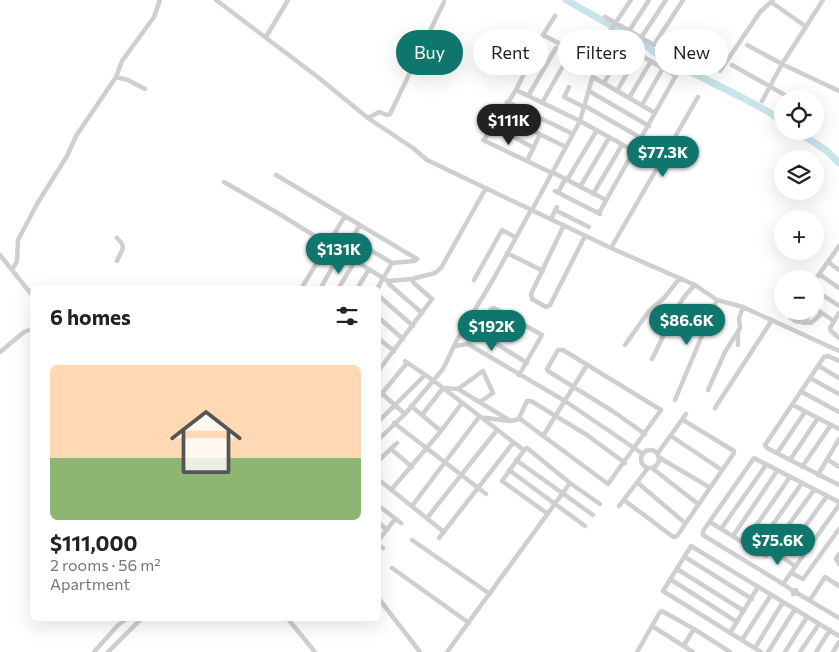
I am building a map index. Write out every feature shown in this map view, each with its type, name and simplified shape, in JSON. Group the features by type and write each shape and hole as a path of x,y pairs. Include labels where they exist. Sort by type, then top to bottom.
{"street":[{"path":"12,270 17,261 18,240 37,204 67,156 76,136 116,77 122,61 154,17 160,0"},
{"path":"216,0 368,118 413,148 427,160 611,248 695,285 717,300 743,307 839,351"},
{"path":"266,37 288,0"},
{"path":"611,30 631,0"},
{"path":"630,30 649,0"},
{"path":"645,33 666,0"},
{"path":"645,40 654,45 683,0"},
{"path":"762,101 782,64 823,0"},
{"path":"728,59 760,12 772,1 805,26"},
{"path":"368,118 378,112 390,114 444,2"},
{"path":"546,30 555,16"},
{"path":"605,17 614,25 626,30"},
{"path":"748,45 782,64 839,91"},
{"path":"528,96 556,48"},
{"path":"645,58 655,63"},
{"path":"629,98 651,61"},
{"path":"732,65 777,90"},
{"path":"523,75 484,140 606,200"},
{"path":"542,103 558,75"},
{"path":"604,83 609,75"},
{"path":"617,91 626,75"},
{"path":"642,105 659,75"},
{"path":"597,130 566,180 556,192 600,213 676,76"},
{"path":"116,77 128,80 145,90"},
{"path":"381,436 405,414 443,369 465,326 494,278 580,121 593,77 655,113"},
{"path":"569,87 564,96 641,138"},
{"path":"516,90 580,121 634,152"},
{"path":"589,91 648,126"},
{"path":"611,248 698,98"},
{"path":"507,102 573,134"},
{"path":"492,126 534,148"},
{"path":"524,126 566,147"},
{"path":"527,161 540,134"},
{"path":"580,187 609,138"},
{"path":"593,194 622,145"},
{"path":"276,175 417,258 414,260 392,262 352,239"},
{"path":"224,182 386,280 422,313"},
{"path":"386,280 412,279 435,273 440,268 486,188"},
{"path":"551,219 556,209 590,225 548,307 531,297 564,225"},
{"path":"304,286 345,216"},
{"path":"322,286 360,226"},
{"path":"474,280 502,230 515,237"},
{"path":"117,238 124,248 117,261"},
{"path":"822,270 838,249"},
{"path":"507,252 543,271"},
{"path":"0,255 30,292"},
{"path":"340,286 355,261"},
{"path":"380,286 386,280 392,262"},
{"path":"828,262 839,270"},
{"path":"359,286 369,269"},
{"path":"625,345 650,311 664,298 680,278"},
{"path":"824,278 839,288"},
{"path":"381,368 432,299 412,279"},
{"path":"652,359 680,304 688,291 695,285"},
{"path":"824,296 839,306"},
{"path":"381,298 413,326"},
{"path":"675,400 717,300"},
{"path":"708,390 725,352 740,328 739,318 743,307"},
{"path":"478,333 494,308 542,335 519,375"},
{"path":"824,314 834,321"},
{"path":"839,314 830,328 839,338"},
{"path":"497,344 512,318"},
{"path":"381,320 404,339"},
{"path":"715,408 772,320"},
{"path":"795,320 811,323 815,320"},
{"path":"465,326 527,363"},
{"path":"0,352 24,332 30,330"},
{"path":"738,332 738,345"},
{"path":"381,341 394,351"},
{"path":"455,346 468,344 564,401 643,454"},
{"path":"479,417 510,421 520,419 606,484 609,484 625,463 634,448 645,434 661,410 560,349 547,369 550,373 614,412 645,434"},
{"path":"839,362 826,356 765,444 767,448 839,485"},
{"path":"381,361 384,364"},
{"path":"381,393 406,362 434,381 521,448"},
{"path":"543,436 587,365"},
{"path":"819,366 839,378"},
{"path":"458,389 483,371 493,393 480,402"},
{"path":"381,419 425,375"},
{"path":"810,378 839,394"},
{"path":"442,388 458,389 510,421"},
{"path":"422,415 442,388"},
{"path":"802,392 839,412"},
{"path":"381,395 405,414"},
{"path":"520,419 519,415 527,401 530,401 586,435 625,463"},
{"path":"391,490 412,467 462,403"},
{"path":"792,405 839,429"},
{"path":"411,406 441,431"},
{"path":"777,453 805,412"},
{"path":"619,506 650,468 658,464 659,456 686,414"},
{"path":"412,506 479,417"},
{"path":"790,460 818,418"},
{"path":"624,500 674,538 734,451 683,420"},
{"path":"394,423 486,494"},
{"path":"802,467 831,425"},
{"path":"427,518 497,430"},
{"path":"671,436 722,470"},
{"path":"818,475 839,440"},
{"path":"381,458 397,443"},
{"path":"439,538 513,443"},
{"path":"548,514 503,483 503,479 509,470 527,448 570,483 600,504"},
{"path":"391,449 412,467"},
{"path":"643,454 650,450 709,487"},
{"path":"643,454 642,462 698,504"},
{"path":"783,584 839,503 754,458 703,531 703,535 795,592 839,618"},
{"path":"827,459 839,467"},
{"path":"516,460 593,515"},
{"path":"721,529 766,465"},
{"path":"509,470 586,526"},
{"path":"733,536 778,471"},
{"path":"744,543 790,477"},
{"path":"381,482 444,532"},
{"path":"638,482 685,523"},
{"path":"447,652 570,483"},
{"path":"755,550 802,483"},
{"path":"710,522 764,556 771,550 814,490"},
{"path":"783,557 827,496"},
{"path":"381,508 401,523"},
{"path":"381,538 395,518"},
{"path":"381,525 387,530"},
{"path":"791,572 803,579 839,529"},
{"path":"412,540 490,594"},
{"path":"761,652 663,591 692,546 839,636"},
{"path":"771,550 795,566"},
{"path":"839,554 836,559 839,564"},
{"path":"685,557 752,599"},
{"path":"392,568 469,623"},
{"path":"677,569 744,611"},
{"path":"810,600 825,577 839,586"},
{"path":"670,580 737,622"},
{"path":"730,633 758,587"},
{"path":"742,640 771,595"},
{"path":"381,602 420,652"},
{"path":"755,648 783,602"},
{"path":"768,652 795,609"},
{"path":"640,651 660,612 665,611 730,652"},
{"path":"785,652 807,617"},
{"path":"94,652 124,621"},
{"path":"108,652 139,621"},
{"path":"290,621 314,652"},
{"path":"800,652 818,624"},
{"path":"652,626 693,652"},
{"path":"684,645 694,629"},
{"path":"816,652 830,630"},
{"path":"833,652 839,642"}],"waterway":[{"path":"566,0 642,43 661,57 774,116"},
{"path":"810,140 827,151 839,163"}]}
